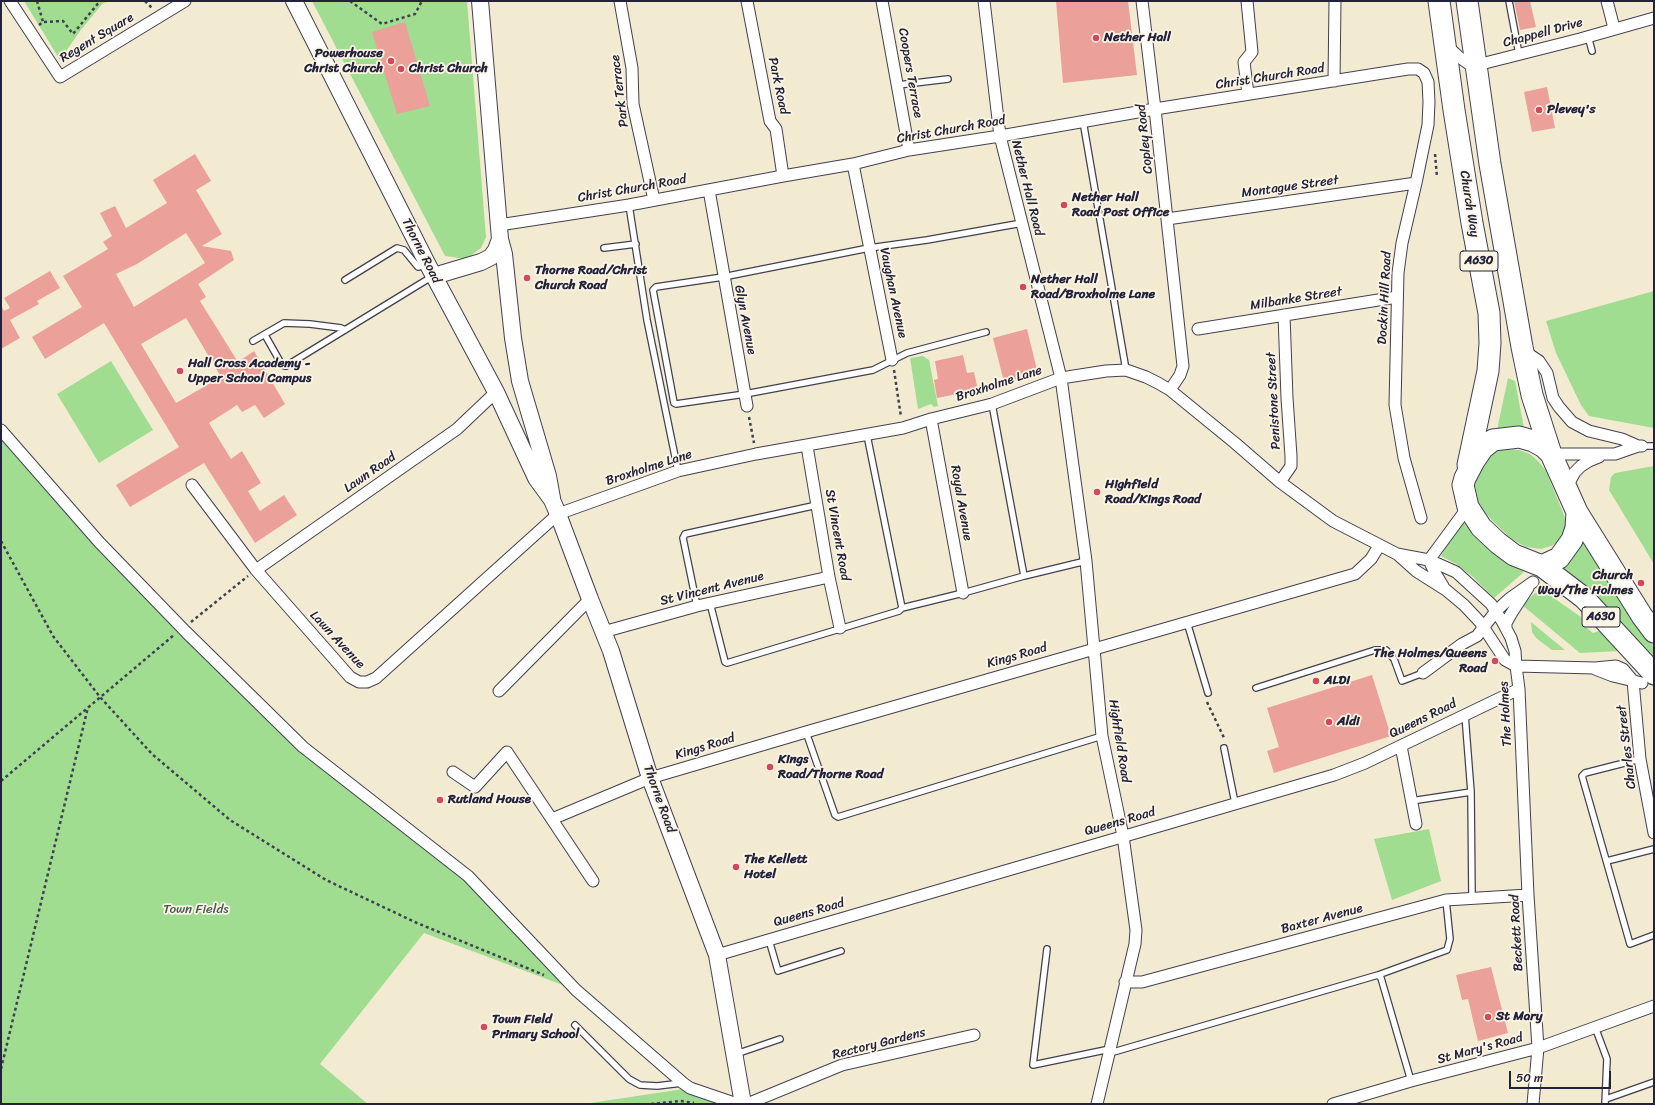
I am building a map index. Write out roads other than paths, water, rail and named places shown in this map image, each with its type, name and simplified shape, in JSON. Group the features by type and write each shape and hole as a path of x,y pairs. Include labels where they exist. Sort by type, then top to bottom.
{"highway":[{"name":"Church Way","path":"1439,1 1472,223 1489,313 1490,343 1488,371 1465,478"},
{"name":"A630","path":"1467,1 1490,164 1522,349 1532,395 1551,454"},
{"path":"1519,437 1533,441 1544,447 1551,454 1577,512 1576,528 1572,540 1559,558 1538,574 1498,543 1481,527 1468,507 1463,485 1465,478 1483,448 1493,440 1519,437"},
{"name":"A630","path":"1577,512 1642,616 1654,632"},
{"name":"A630","path":"1538,574 1584,598 1646,681"}],"street":[{"name":"Regent Square","path":"10,1 60,77 185,1"},
{"name":"Thorne Road","path":"480,1 500,232 504,254 512,338 520,381 548,476 555,507 611,651 650,778 717,955 742,1104"},
{"name":"Park Terrace","path":"620,1 632,68 633,104 654,200"},
{"name":"Park Road","path":"747,1 770,121 776,129 782,176"},
{"name":"Coopers Terrace","path":"882,1 909,150"},
{"name":"Nether Hall Road","path":"984,1 1000,136 1061,378"},
{"name":"Copley Road","path":"1142,1 1156,109 1183,366 1180,375 1170,390"},
{"path":"1246,1 1252,52 1244,62 1248,94"},
{"path":"1334,81 1335,1"},
{"path":"1607,1 1614,28"},
{"name":"Thorne Road","path":"295,2 431,270 496,392 536,478 555,507"},
{"name":"Chappell Drive","path":"1477,64 1654,18"},
{"path":"1445,44 1469,64 1477,64"},
{"name":"Christ Church Road","path":"500,232 654,200 853,164 909,150 1408,69"},
{"name":"Dockin Hill Road","path":"1408,69 1418,69 1424,73 1428,82 1429,102 1428,125 1402,243 1397,297 1395,406 1404,458 1421,518"},
{"name":"Vaughan Avenue","path":"853,164 892,360"},
{"name":"Montague Street","path":"1167,219 1416,183"},
{"name":"Glyn Avenue","path":"709,190 723,277 747,406"},
{"path":"431,270 481,262 490,257 496,250 500,232"},
{"name":"Milbanke Street","path":"1198,329 1397,297"},
{"name":"Penistone Street","path":"1280,482 1291,466 1284,316"},
{"path":"1522,349 1539,361 1548,372 1552,398 1572,422 1589,431 1622,439 1640,446"},
{"name":"Broxholme Lane","path":"555,507 678,471 756,454 903,428 931,419 992,404 1061,378 1106,371 1126,370 1146,377 1170,390 1280,482 1333,521 1379,546"},
{"name":"Highfield Road","path":"1061,378 1086,561 1102,736 1123,836 1136,930 1097,1104"},
{"name":"Lawn Road","path":"256,570 457,429 496,392"},
{"name":"Royal Avenue","path":"931,419 963,593"},
{"path":"1,430 99,542 182,628 303,747 468,876 573,987 683,1083 690,1088 738,1104"},
{"name":"St Vincent Road","path":"807,446 829,577 840,628"},
{"path":"1551,454 1604,455 1620,453 1640,446"},
{"path":"1566,488 1575,472 1581,466 1604,455"},
{"name":"Lawn Avenue","path":"192,485 256,570 350,678 359,682 367,682 376,678 555,507"},
{"path":"1429,560 1468,507"},
{"name":"The Holmes","path":"1379,546 1397,554 1429,560 1456,572 1494,609 1506,628 1515,651 1519,689 1522,761"},
{"name":"Kings Road","path":"552,819 650,778 1355,574 1372,559 1379,546"},
{"name":"The Holmes","path":"1397,554 1416,571 1446,590 1464,605 1482,625 1505,660 1516,666"},
{"name":"The Holmes","path":"1429,560 1434,572 1446,590"},
{"path":"1423,673 1462,644 1477,636 1482,625 1494,609 1509,599 1538,574"},
{"path":"1506,628 1506,623 1511,614 1538,574"},
{"name":"St Vincent Avenue","path":"603,632 697,606 829,577"},
{"path":"499,692 590,599"},
{"path":"1516,666 1595,668 1620,666 1646,681"},
{"name":"Charles Street","path":"1646,681 1640,759 1654,833"},
{"name":"Queens Road","path":"717,955 1334,775 1366,763 1519,689"},
{"path":"1401,746 1416,824"},
{"path":"453,772 475,787 507,752 593,881"},
{"name":"Beckett Road","path":"1522,761 1528,895 1538,1048 1533,1104"},
{"name":"Baxter Avenue","path":"1125,982 1142,982 1446,900 1528,895"},
{"name":"St Mary's Road","path":"1333,1104 1410,1081 1538,1048 1654,1006"},
{"name":"Rectory Gardens","path":"747,1104 842,1065 974,1035"}],"lane":[{"path":"1509,1 1519,54"},
{"path":"1588,36 1592,51"},
{"path":"898,85 948,79"},
{"path":"1083,121 1126,370"},
{"path":"629,205 648,320 678,471"},
{"path":"986,332 907,353 873,370 745,394 676,404 674,403 653,290 656,287 723,277 869,248 926,240 1022,223"},
{"path":"604,248 636,244"},
{"path":"345,280 397,248 404,250 418,267 431,270"},
{"path":"265,335 282,365 286,366 345,330 431,270"},
{"path":"253,341 284,323 310,324 341,328 345,330"},
{"path":"992,404 1024,576"},
{"path":"867,435 902,608"},
{"path":"1640,446 1654,446"},
{"path":"697,606 683,538 685,534 818,505"},
{"path":"710,603 725,662 727,663 899,611 902,608 1086,561"},
{"path":"1187,622 1208,693"},
{"path":"1256,688 1375,650 1386,650 1394,659 1402,681 1423,673"},
{"path":"1465,714 1471,792 1472,898"},
{"path":"806,732 835,815 838,817 1102,736"},
{"path":"1224,748 1235,804"},
{"path":"1640,759 1585,773 1582,776 1630,944 1654,935"},
{"path":"1411,801 1471,792"},
{"path":"1606,861 1654,850"},
{"path":"1047,949 1033,1065 1110,1051 1378,975 1447,950 1450,939 1446,900"},
{"path":"769,940 778,971 841,951"},
{"path":"1378,975 1381,978 1410,1081"},
{"path":"575,1025 629,1079 640,1085 657,1086 683,1083"},
{"path":"1595,1027 1607,1059 1605,1102 1654,1082"},
{"path":"734,1055 780,1039"}],"place":[{"name":"Nether Hall","path":"1096,38"},
{"name":"Powerhouse Christ Church","path":"391,61"},
{"name":"Christ Church","path":"401,69"},
{"name":"Plevey's","path":"1539,110"},
{"name":"Nether Hall Road Post Office","path":"1064,205"},
{"name":"Thorne Road/Christ Church Road","path":"527,278"},
{"name":"Nether Hall Road/Broxholme Lane","path":"1023,287"},
{"name":"Hall Cross Academy - Upper School Campus","path":"180,371"},
{"name":"Highfield Road/Kings Road","path":"1097,492"},
{"name":"Church Way/The Holmes","path":"1641,583"},
{"name":"The Holmes/Queens Road","path":"1495,661"},
{"name":"ALDI","path":"1316,681"},
{"name":"Aldi","path":"1329,722"},
{"name":"Kings Road/Thorne Road","path":"770,767"},
{"name":"Rutland House","path":"440,800"},
{"name":"The Kellett Hotel","path":"736,867"},
{"name":"St Mary","path":"1488,1017"},
{"name":"Town Field Primary School","path":"484,1027"}],"park label":[{"name":"Town Fields","path":"196,910"}]}
